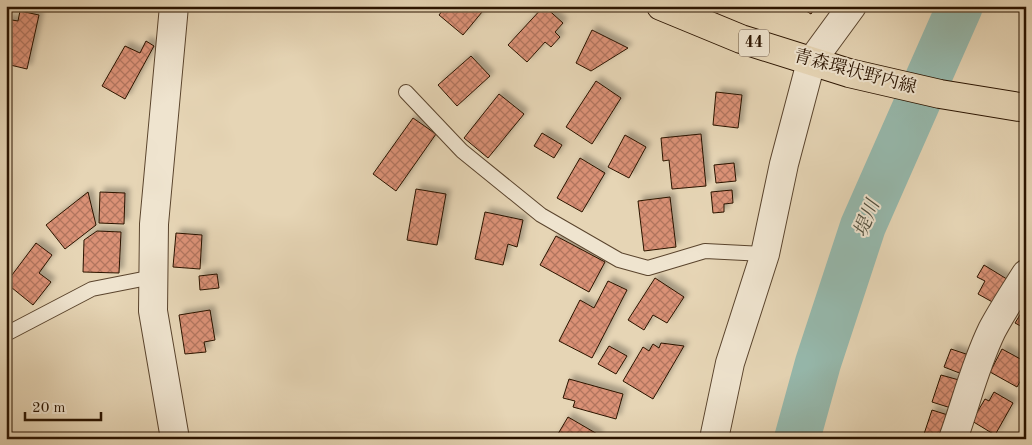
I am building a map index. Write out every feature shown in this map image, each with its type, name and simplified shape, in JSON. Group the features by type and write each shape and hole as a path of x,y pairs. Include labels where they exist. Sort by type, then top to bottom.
{"main road":[{"name":"青森環状野内線","path":"661,6 741,39 848,74 940,94 1026,108"}],"street":[{"path":"174,6 154,224 153,311 175,439"},
{"path":"715,434 730,363 766,254 784,164 811,62 852,6"},
{"path":"953,439 971,383 992,331 1026,274"}],"lane":[{"path":"406,92 462,151 541,215 618,260 648,268 705,251 766,254"},
{"path":"6,334 92,289 153,277"}],"building":[{"path":"446,6 487,6 463,35 439,15"},
{"path":"544,6 563,23 555,32 560,37 551,47 545,42 527,62 508,45"},
{"path":"798,6 816,6 811,14"},
{"path":"20,11 39,15 27,69 6,64 6,19 18,21"},
{"path":"592,30 628,48 591,71 576,63"},
{"path":"146,41 154,46 125,99 102,86 125,46 140,53"},
{"path":"471,56 490,76 457,106 438,85"},
{"path":"596,81 621,98 592,144 566,127"},
{"path":"716,92 742,95 738,128 713,125"},
{"path":"499,94 524,114 488,158 464,138"},
{"path":"413,118 436,134 396,191 373,174"},
{"path":"542,133 562,145 554,158 534,146"},
{"path":"701,134 706,186 672,189 669,160 663,161 661,138"},
{"path":"625,135 646,147 629,178 608,167"},
{"path":"580,158 605,173 582,212 557,198"},
{"path":"734,163 736,181 716,183 714,165"},
{"path":"416,189 446,194 437,245 407,240"},
{"path":"732,190 733,203 724,204 724,212 713,213 711,192"},
{"path":"88,192 96,225 65,249 46,225"},
{"path":"100,192 125,193 124,224 99,223"},
{"path":"670,197 676,247 644,251 638,201"},
{"path":"485,212 523,220 517,247 508,244 503,265 475,259"},
{"path":"97,231 121,232 119,273 83,272 84,240"},
{"path":"176,233 202,235 200,269 173,267"},
{"path":"556,236 605,262 589,292 540,265"},
{"path":"36,243 52,255 39,273 51,282 33,305 6,283"},
{"path":"984,265 1010,281 996,304 978,294 985,281 977,277"},
{"path":"217,274 219,288 200,290 199,276"},
{"path":"655,278 684,297 667,323 653,315 644,330 628,320"},
{"path":"608,281 627,290 592,358 559,341 580,300 594,308"},
{"path":"1026,305 1026,329 1015,323"},
{"path":"210,310 215,340 204,342 206,352 185,354 179,315"},
{"path":"661,343 684,346 653,399 623,381 643,347 649,351 653,344 659,348"},
{"path":"609,346 627,356 616,374 598,364"},
{"path":"951,349 969,355 962,374 944,367"},
{"path":"1002,349 1026,362 1026,371 1017,387 990,372"},
{"path":"941,375 959,380 951,408 932,402"},
{"path":"569,379 623,394 616,419 573,407 575,401 563,398"},
{"path":"994,392 1013,403 995,435 972,421 985,399 989,401"},
{"path":"932,410 951,416 940,439 924,434"},
{"path":"568,417 599,435 597,439 555,439"}],"waterway":[{"name":"堤川","path":"797,439 818,363 863,226 960,6"}]}
